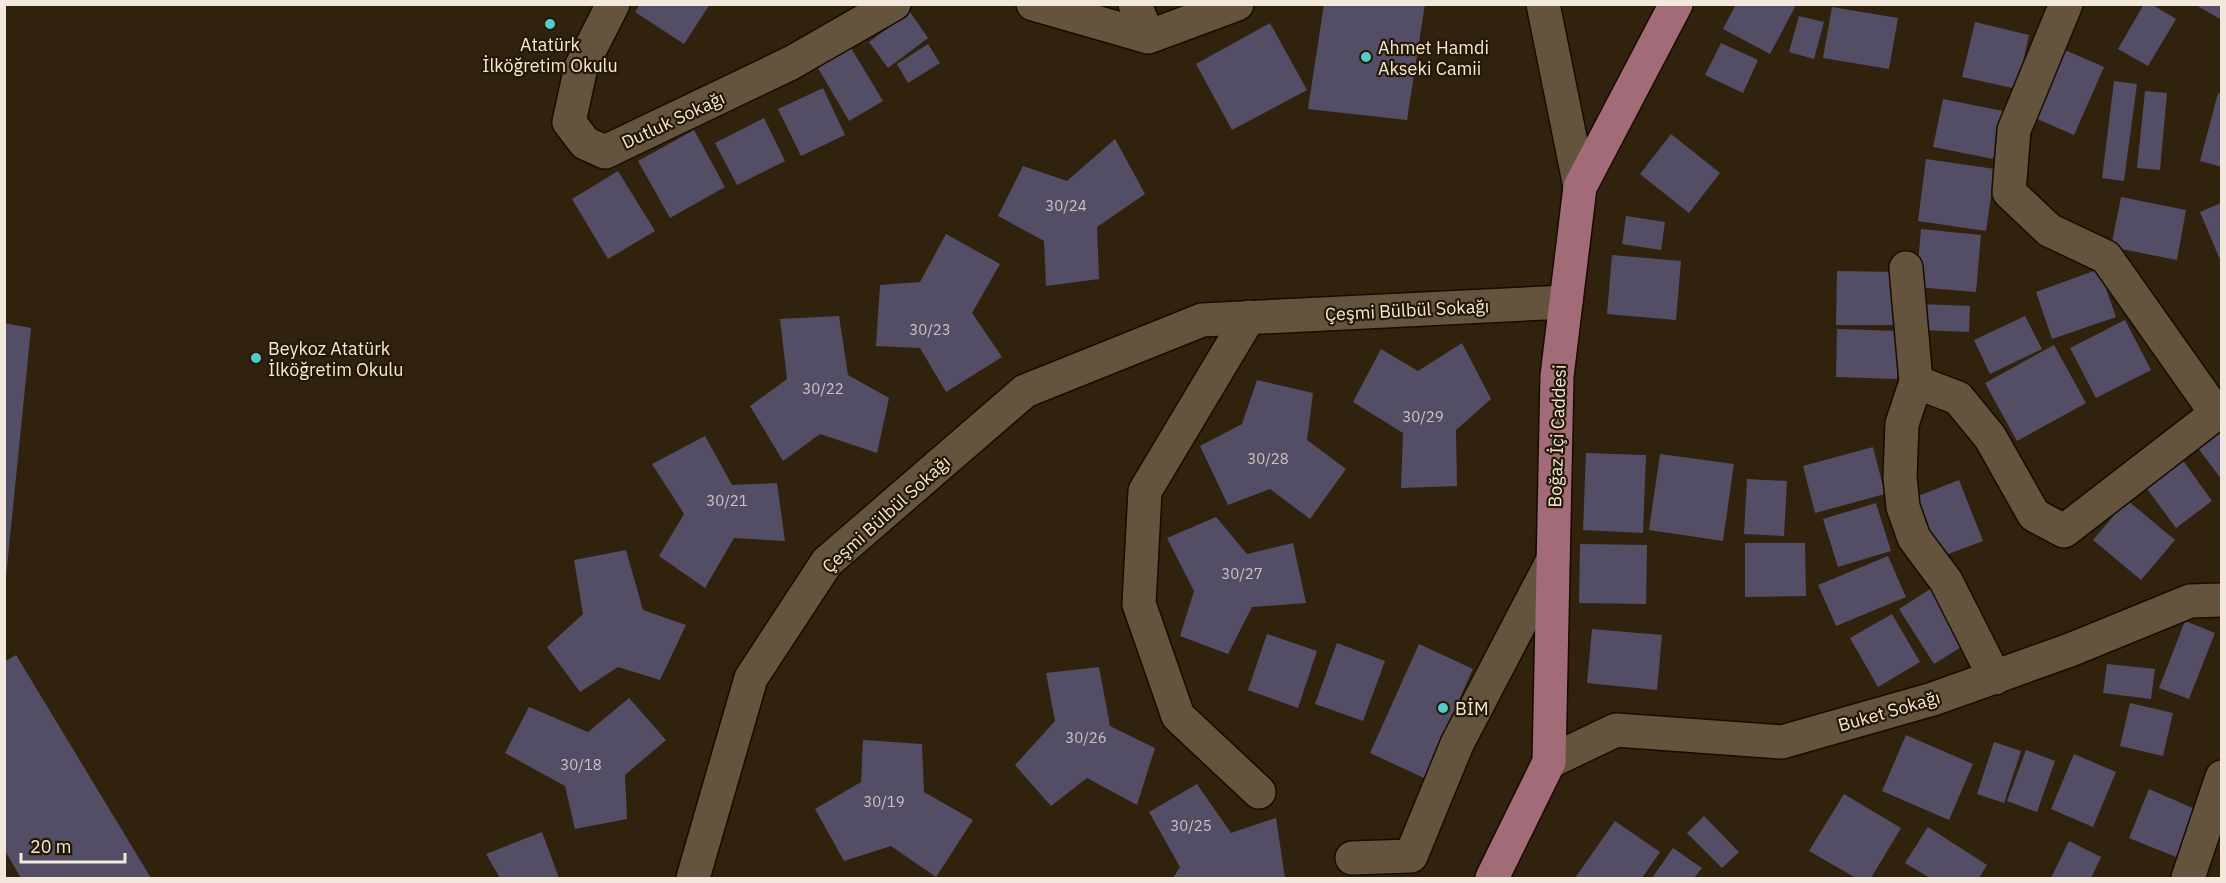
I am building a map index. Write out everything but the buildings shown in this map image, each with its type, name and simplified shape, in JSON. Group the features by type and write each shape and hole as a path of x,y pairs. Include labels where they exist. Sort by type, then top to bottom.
{"main road":[{"name":"Boğaz İçi Caddesi","path":"1492,879 1549,762 1557,376 1580,187 1676,4"}],"street":[{"name":"Dutluk Sokağı","path":"613,4 581,67 569,122 585,143 605,152 791,63 894,4"},
{"path":"1033,4 1148,37 1237,4"},
{"path":"1135,4 1148,37"},
{"path":"1544,4 1580,187"},
{"path":"1916,382 1959,398 1990,437 2034,515 2064,531 2219,411 2106,257 2049,230 2009,192 2014,130 2066,4"},
{"path":"1906,268 1916,382 1902,424 1900,477 1903,507 1914,538 1946,581 1995,678"},
{"name":"Çeşmi Bülbül Sokağı","path":"693,879 751,678 827,562 1024,391 1202,320 1566,302"},
{"path":"1249,317 1145,491 1139,604 1178,716 1259,792"},
{"path":"1352,858 1411,856 1457,744 1553,560"},
{"name":"Buket Sokağı","path":"1549,762 1616,730 1782,742 1933,699 1995,678 2190,601 2222,600"},
{"path":"2188,879 2222,777"}],"place":[{"name":"Atatürk İlköğretim Okulu","path":"550,24"},
{"name":"Ahmet Hamdi Akseki Camii","path":"1366,57"},
{"name":"Beykoz Atatürk İlköğretim Okulu","path":"256,358"},
{"name":"BİM","path":"1443,708"}]}
